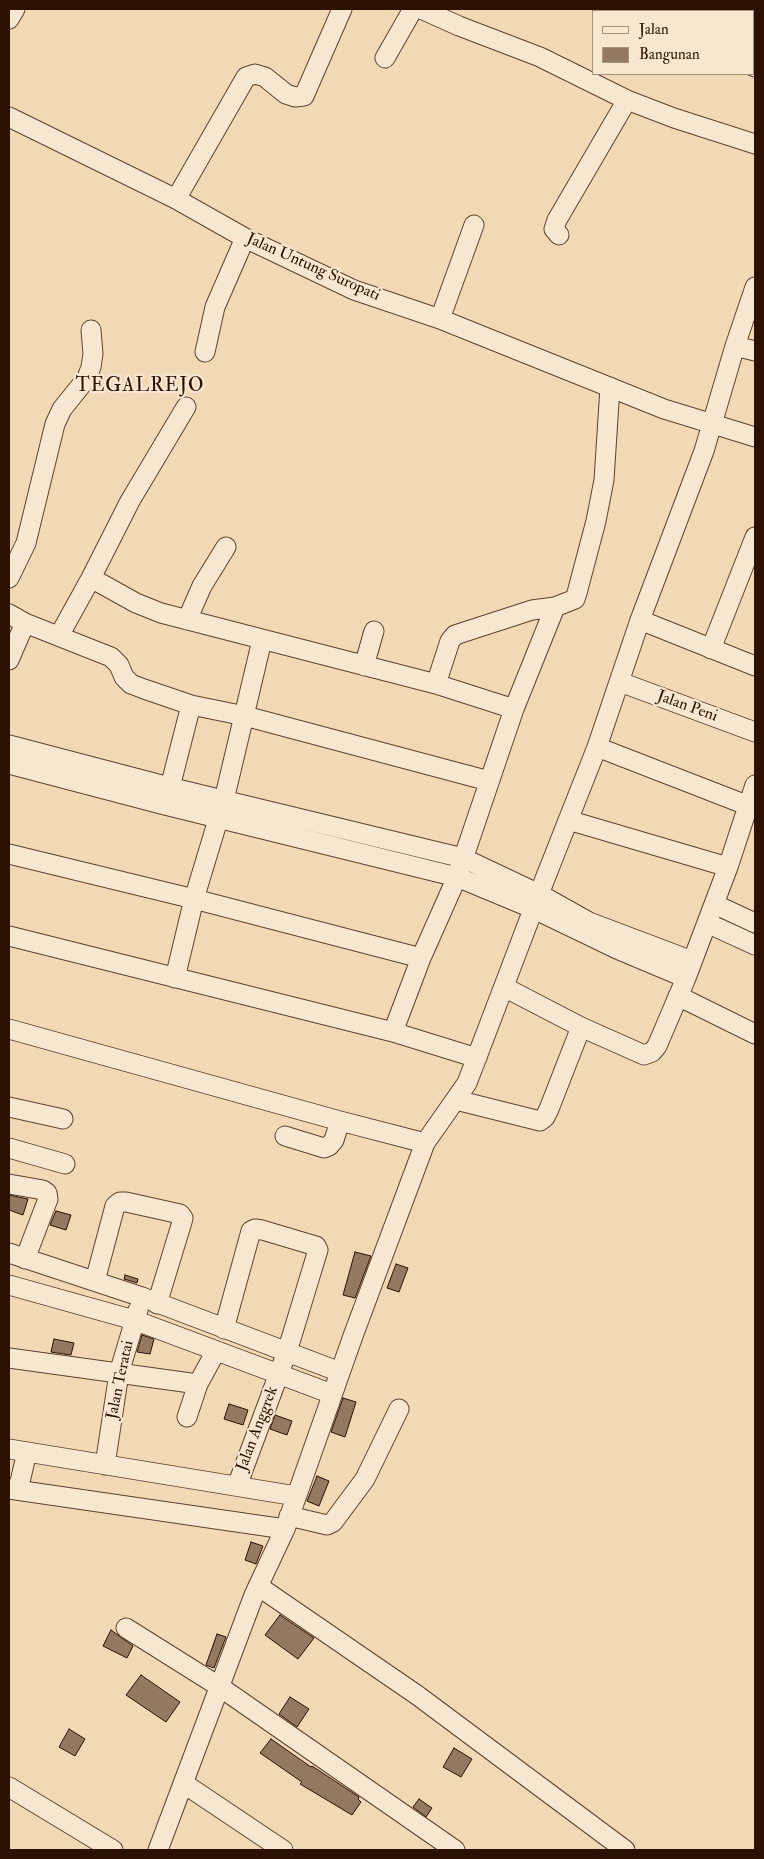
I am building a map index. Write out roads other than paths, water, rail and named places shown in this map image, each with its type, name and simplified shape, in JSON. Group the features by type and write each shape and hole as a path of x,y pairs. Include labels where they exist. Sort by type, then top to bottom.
{"street":[{"path":"9,19 15,9"},
{"path":"176,199 246,77 255,74 265,77 286,94 295,97 304,96 342,9"},
{"path":"385,58 413,9"},
{"path":"421,9 459,26 540,57 627,100 674,118 755,144"},
{"path":"559,235 554,229 557,220 627,100"},
{"name":"Jalan Untung Suropati","path":"9,118 127,174 245,238 354,290 440,319 664,409 755,437"},
{"path":"440,319 474,225"},
{"path":"206,352 215,307 245,238"},
{"path":"158,1850 258,1586 287,1522 340,1372 425,1143 467,1083 597,747 640,620 704,451 755,286"},
{"path":"9,578 26,543 55,424 62,409 87,378 91,367 93,354 91,330"},
{"path":"735,346 755,351"},
{"path":"436,684 450,641 455,635 532,610 555,607 575,599 596,521 604,480 610,387"},
{"path":"59,636 130,501 186,407"},
{"path":"711,649 755,537"},
{"path":"187,620 202,586 226,547"},
{"path":"91,578 136,603 161,613 436,684 514,709"},
{"path":"393,1032 421,958 457,877 514,709 555,607"},
{"path":"9,660 17,619 111,657 119,665 124,677 131,684 191,705 245,716 489,781"},
{"path":"640,620 755,666"},
{"path":"364,666 374,631"},
{"path":"175,978 194,899 221,809 245,716 262,640"},
{"name":"Jalan Peni","path":"620,682 755,732"},
{"path":"167,796 191,705"},
{"path":"9,745 167,796"},
{"path":"597,747 749,817"},
{"path":"9,764 462,858 587,928 689,970"},
{"path":"504,987 582,1027 644,1055 652,1052 657,1046 689,970 749,817 755,785"},
{"path":"221,809 536,901"},
{"path":"568,820 728,867"},
{"path":"9,854 194,899 421,958"},
{"path":"714,904 755,924"},
{"path":"707,923 755,945"},
{"path":"9,936 393,1032 477,1058"},
{"path":"678,996 755,1034"},
{"path":"456,1100 540,1121 545,1117 549,1109 582,1027"},
{"path":"10,1032 425,1143"},
{"path":"9,1107 64,1119"},
{"path":"285,1136 324,1148 329,1146 334,1140 340,1121"},
{"path":"9,1148 65,1164"},
{"path":"9,1184 43,1190 47,1193 48,1199 17,1256 95,1281 216,1351 332,1394"},
{"name":"Jalan Teratai","path":"95,1281 115,1206 120,1202 180,1214 183,1218 182,1222 142,1308 119,1373 105,1465"},
{"name":"Jalan Anggrek","path":"224,1329 251,1231 255,1229 262,1230 316,1246 318,1250 280,1374 237,1486"},
{"path":"9,1285 142,1308 224,1329 340,1372"},
{"path":"187,1417 198,1384 216,1351"},
{"path":"9,1358 198,1384"},
{"path":"296,1496 18,1450 14,1489 326,1525 333,1522 364,1479 398,1409"},
{"path":"258,1586 417,1694 625,1850"},
{"path":"126,1628 220,1686 455,1850"},
{"path":"183,1783 283,1850"},
{"path":"9,1787 113,1850"}],"district":[{"name":"TEGALREJO","path":"140,387"}]}
